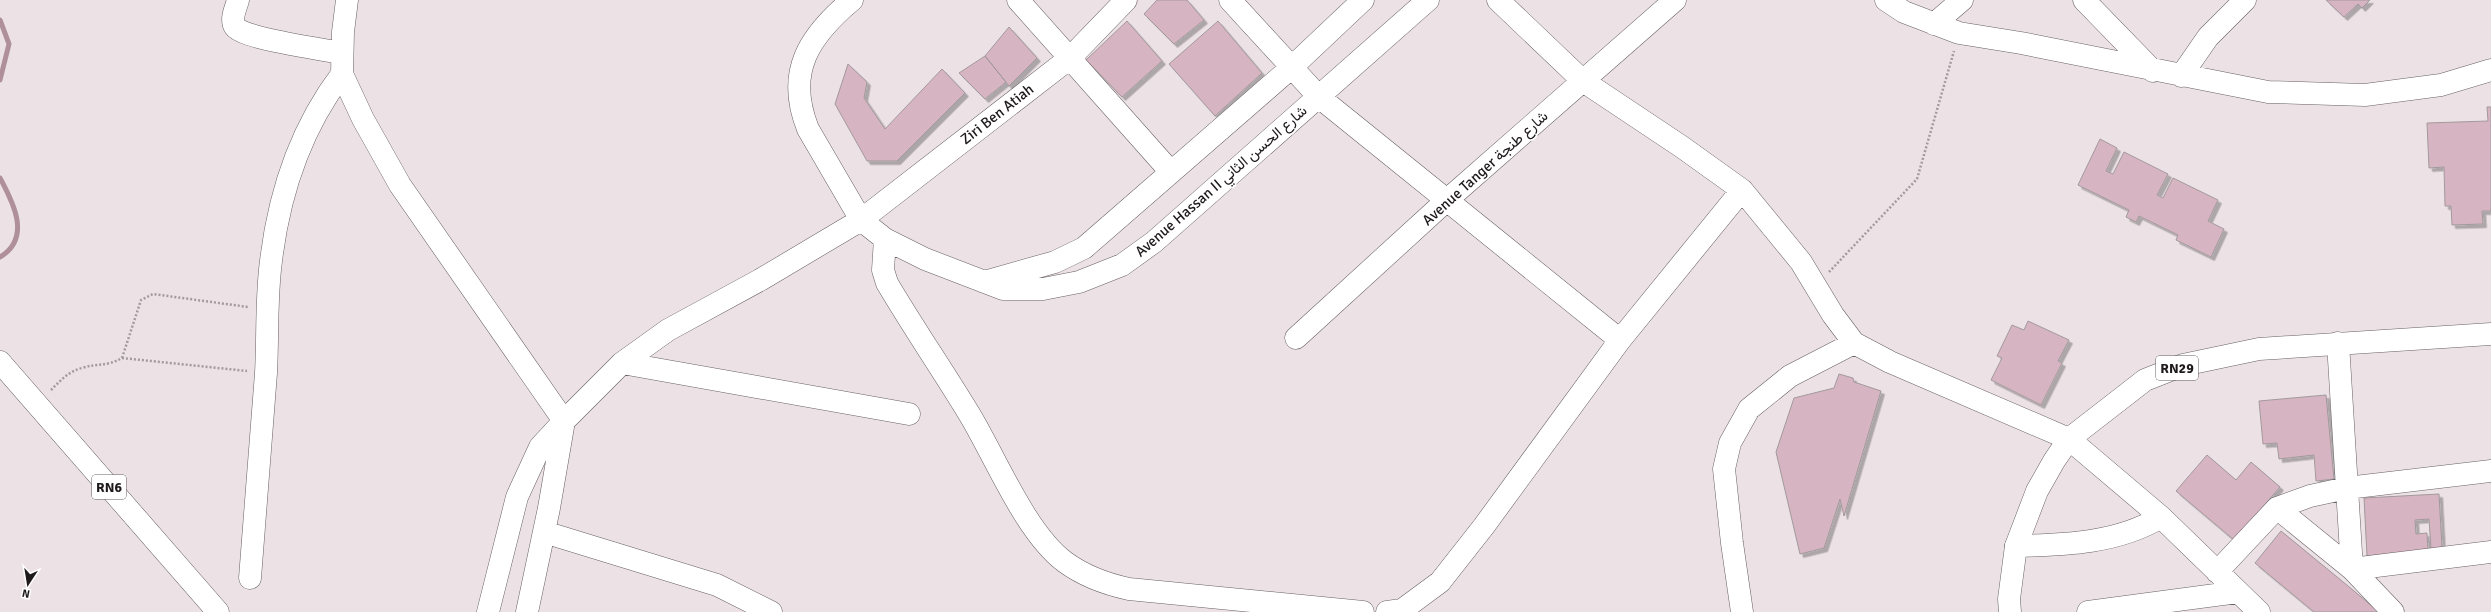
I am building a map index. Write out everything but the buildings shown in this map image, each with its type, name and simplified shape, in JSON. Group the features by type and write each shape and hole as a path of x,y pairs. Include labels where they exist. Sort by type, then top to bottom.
{"street":[{"path":"238,0 232,18 235,28 239,31 342,64"},
{"path":"250,578 266,372 271,261 284,192 303,140 342,64 348,0"},
{"path":"852,0 828,21 813,41 804,60 798,90 802,114 808,129 861,220"},
{"path":"1018,0 1170,171"},
{"name":"Ziri Ben Atiah","path":"488,612 517,497 540,447 622,363 668,330 760,280 861,220 1070,58 1126,0"},
{"path":"1230,0 1319,97 1620,340"},
{"path":"981,282 1036,268 1084,248 1170,171 1292,67 1363,0"},
{"name":"Avenue Hassan II شارع الحسن الثاني","path":"861,220 885,239 981,282 1002,289 1043,289 1079,282 1122,265 1154,242 1428,0"},
{"path":"1498,0 1583,81 1682,147 1742,190 1791,248 1833,315 1854,343 1890,362 2069,439 2161,517 2259,612"},
{"name":"Avenue Tanger شارع طنجة","path":"1296,338 1448,200 1675,0"},
{"path":"1886,0 1904,12 1959,33 2021,43 2153,71 2268,92 2365,95 2441,85 2491,70"},
{"path":"1934,24 1962,0"},
{"path":"2084,0 2153,71"},
{"path":"2181,76 2208,37 2245,0"},
{"path":"342,64 363,119 400,185 564,421 544,532 527,612"},
{"path":"1387,612 1402,610 1440,582 1484,526 1620,340 1742,190"},
{"path":"885,239 883,270 887,283 971,417 1023,510 1040,535 1064,561 1106,584 1129,590 1363,612"},
{"name":"RN29","path":"2010,612 2009,599 2016,546 2038,491 2069,439 2145,380 2183,365 2259,349 2491,334"},
{"path":"1742,612 1732,543 1724,469 1730,443 1749,409 1755,404 1790,376 1854,343"},
{"path":"2338,343 2352,569"},
{"name":"RN6","path":"0,362 218,612"},
{"path":"622,363 909,414"},
{"path":"2218,572 2277,508 2310,496 2347,488 2491,471"},
{"path":"2277,508 2352,569 2392,612"},
{"path":"2016,546 2060,545 2126,534 2141,529 2161,517"},
{"path":"544,532 717,585 771,612"},
{"path":"2352,569 2491,552"},
{"path":"2088,612 2238,592"}],"path":[{"path":"1816,286 1916,179 1959,33"},
{"path":"122,358 141,300 153,294 269,310"},
{"path":"36,403 69,373 82,368 110,365 122,358 266,372"}],"waterway":[{"path":"0,20 9,44 0,80"},
{"path":"0,178 10,198 17,219 15,240 10,249 0,257"}]}
